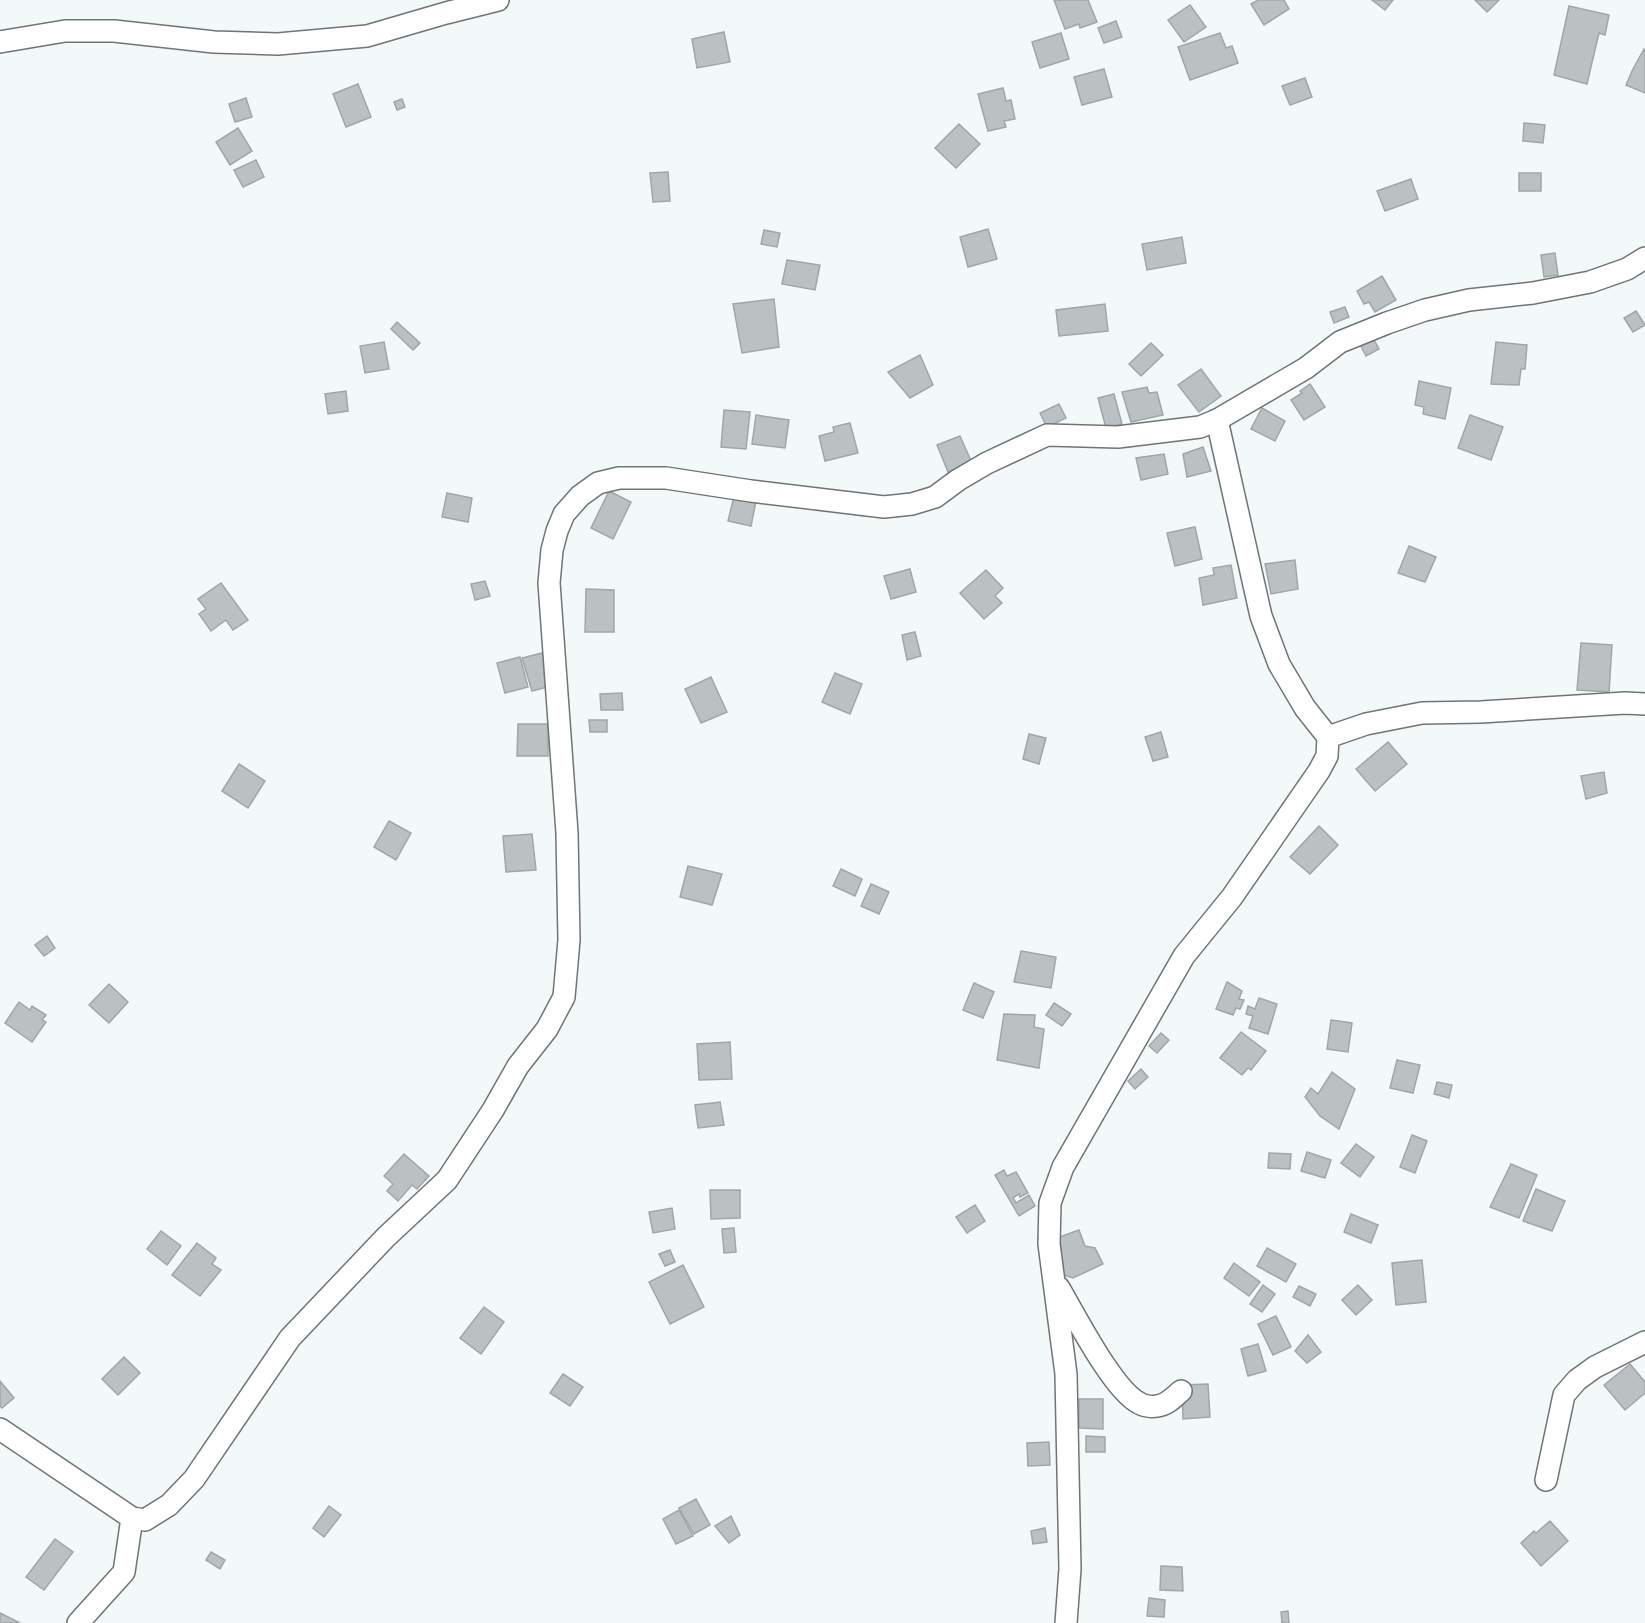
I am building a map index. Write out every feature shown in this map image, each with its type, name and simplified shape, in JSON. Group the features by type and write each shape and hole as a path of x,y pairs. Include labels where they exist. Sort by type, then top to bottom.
{"street":[{"path":"0,42 65,32 114,31 214,42 278,44 367,36 498,0"},
{"path":"0,1429 132,1518 145,1520 169,1505 194,1479 290,1338 386,1237 447,1180 493,1110 518,1066 547,1029 564,997 569,940 567,833 549,583 552,550 564,514 580,496 598,483 619,478 666,478 884,507 903,505 935,497 987,463 1047,435 1118,437 1200,427 1217,420 1306,368 1340,342 1387,324 1425,310 1469,300 1533,293 1590,282 1627,269 1645,258"},
{"path":"1066,1623 1070,1569 1066,1374 1049,1244 1050,1203 1063,1167 1184,956 1232,897 1327,756 1328,737 1305,708 1279,664 1261,616 1217,420"},
{"path":"1328,737 1366,724 1422,713 1482,712 1625,703 1645,704"},
{"path":"1054,1280 1107,1370 1124,1392 1139,1404 1155,1407 1167,1404 1181,1391"},
{"path":"1546,1480 1564,1395 1577,1380 1595,1367 1645,1342"},
{"path":"78,1623 123,1572 132,1518"}],"building":[{"path":"1054,0 1088,0 1097,22 1080,28 1079,24 1065,29"},
{"path":"1258,0 1284,0 1289,9 1264,25 1251,4"},
{"path":"1372,0 1393,0 1385,10"},
{"path":"1475,0 1499,0 1487,12"},
{"path":"1190,5 1206,27 1184,42 1168,20"},
{"path":"1569,6 1609,15 1605,35 1599,33 1587,84 1554,75"},
{"path":"1116,21 1122,37 1104,43 1098,28"},
{"path":"724,32 730,62 697,68 692,39"},
{"path":"1061,33 1069,59 1040,68 1032,42"},
{"path":"1220,33 1226,48 1232,46 1238,63 1190,80 1178,47"},
{"path":"1645,50 1645,93 1626,85"},
{"path":"1104,69 1112,97 1082,105 1074,77"},
{"path":"1305,78 1312,97 1290,105 1282,86"},
{"path":"358,84 371,117 346,127 333,94"},
{"path":"1003,88 1006,101 1011,100 1015,119 1004,121 1006,127 988,131 978,94"},
{"path":"246,98 252,117 235,122 229,104"},
{"path":"402,99 405,107 397,110 394,102"},
{"path":"1524,123 1545,125 1543,143 1523,141"},
{"path":"959,124 980,144 956,168 935,148"},
{"path":"238,128 252,151 230,165 216,142"},
{"path":"256,160 264,177 243,187 234,170"},
{"path":"668,172 670,201 653,202 650,173"},
{"path":"1519,173 1541,173 1541,191 1519,191"},
{"path":"1411,179 1418,199 1385,211 1377,191"},
{"path":"988,229 997,259 968,267 960,237"},
{"path":"764,230 780,233 777,247 761,244"},
{"path":"1182,237 1186,263 1147,270 1142,244"},
{"path":"1555,253 1558,275 1544,277 1541,255"},
{"path":"787,260 820,265 815,290 782,284"},
{"path":"1382,276 1396,300 1375,312 1369,302 1364,304 1357,291"},
{"path":"774,299 779,347 742,353 733,304"},
{"path":"1105,304 1108,331 1059,336 1056,310"},
{"path":"1345,307 1349,317 1334,323 1330,312"},
{"path":"1636,311 1645,325 1633,332 1624,318"},
{"path":"397,322 420,343 413,350 391,329"},
{"path":"1372,336 1379,349 1366,356 1359,342"},
{"path":"384,342 389,369 365,373 360,346"},
{"path":"1496,342 1527,345 1525,369 1521,369 1519,385 1491,384"},
{"path":"1151,343 1163,355 1141,376 1129,364"},
{"path":"920,355 933,385 910,398 888,372"},
{"path":"1201,369 1221,396 1199,412 1178,385"},
{"path":"1419,381 1451,388 1445,419 1423,414 1424,407 1415,405"},
{"path":"1310,384 1325,407 1304,420 1291,400"},
{"path":"1147,387 1149,393 1157,392 1163,415 1131,422 1122,392"},
{"path":"346,391 348,411 328,414 325,394"},
{"path":"1114,394 1122,424 1106,428 1098,398"},
{"path":"1059,404 1066,418 1047,427 1040,413"},
{"path":"1262,408 1285,421 1275,441 1251,429"},
{"path":"724,410 750,412 746,449 721,447"},
{"path":"756,415 789,420 785,448 752,444"},
{"path":"1470,415 1503,427 1491,460 1458,448"},
{"path":"850,423 858,453 825,461 819,436 834,432 833,427"},
{"path":"960,436 972,463 948,472 937,445"},
{"path":"1203,447 1211,471 1187,477 1183,454"},
{"path":"1164,454 1168,474 1141,480 1136,458"},
{"path":"609,491 631,502 613,539 591,528"},
{"path":"735,492 757,496 751,526 728,521"},
{"path":"447,493 472,498 468,522 442,517"},
{"path":"1195,527 1202,559 1175,566 1167,533"},
{"path":"1409,546 1436,557 1425,582 1398,573"},
{"path":"1295,560 1298,589 1271,594 1265,564"},
{"path":"1231,565 1237,598 1203,605 1199,578 1214,575 1213,568"},
{"path":"910,569 916,592 891,599 884,576"},
{"path":"986,570 1003,588 995,596 1002,603 984,619 960,593"},
{"path":"485,581 490,596 475,600 471,584"},
{"path":"221,583 248,620 233,630 226,620 211,631 199,614 206,609 198,599"},
{"path":"586,589 614,590 614,632 585,632"},
{"path":"915,632 921,656 907,660 902,635"},
{"path":"1581,643 1612,645 1609,692 1577,690"},
{"path":"542,653 551,686 532,691 522,658"},
{"path":"520,657 528,687 505,693 497,663"},
{"path":"835,673 862,684 850,714 822,702"},
{"path":"711,677 727,712 701,723 685,689"},
{"path":"622,693 623,710 601,710 600,694"},
{"path":"589,720 607,720 607,732 590,732"},
{"path":"518,724 548,724 548,756 517,756"},
{"path":"1161,732 1168,757 1153,761 1145,737"},
{"path":"1029,734 1046,738 1039,764 1023,759"},
{"path":"1388,742 1407,764 1375,791 1356,769"},
{"path":"239,764 265,781 248,808 222,791"},
{"path":"1604,772 1607,793 1586,799 1581,776"},
{"path":"389,821 411,833 396,860 374,847"},
{"path":"1319,826 1338,845 1310,874 1290,857"},
{"path":"532,834 536,870 506,872 503,836"},
{"path":"688,866 722,874 712,905 680,897"},
{"path":"841,869 862,879 855,896 833,886"},
{"path":"871,884 889,892 879,914 861,906"},
{"path":"47,936 55,948 44,956 35,945"},
{"path":"1021,951 1056,957 1051,988 1014,982"},
{"path":"1227,982 1242,991 1239,999 1244,1000 1240,1009 1236,1008 1233,1015 1216,1009"},
{"path":"974,983 994,992 983,1018 963,1010"},
{"path":"109,984 128,1002 109,1023 89,1005"},
{"path":"1259,998 1277,1004 1268,1034 1249,1028 1253,1016 1246,1014 1248,1006 1255,1009"},
{"path":"19,1002 30,1010 32,1006 46,1015 42,1020 46,1022 32,1042 5,1023"},
{"path":"1054,1003 1071,1014 1062,1026 1046,1015"},
{"path":"1004,1014 1035,1015 1034,1027 1044,1029 1039,1068 997,1060"},
{"path":"1331,1020 1352,1023 1348,1052 1327,1049"},
{"path":"1241,1032 1266,1051 1251,1070 1248,1068 1242,1075 1220,1058"},
{"path":"1161,1033 1169,1040 1157,1053 1149,1046"},
{"path":"730,1042 732,1079 699,1080 697,1044"},
{"path":"1397,1060 1420,1065 1413,1093 1390,1088"},
{"path":"1141,1069 1148,1077 1135,1089 1128,1081"},
{"path":"1332,1072 1355,1089 1339,1129 1320,1116 1305,1097 1311,1088 1318,1094"},
{"path":"1437,1082 1452,1085 1449,1098 1434,1094"},
{"path":"720,1102 724,1125 698,1128 695,1105"},
{"path":"1412,1135 1427,1141 1415,1173 1400,1167"},
{"path":"1356,1144 1374,1157 1360,1177 1341,1163"},
{"path":"1307,1152 1331,1160 1325,1178 1301,1171"},
{"path":"1269,1153 1291,1154 1290,1169 1268,1168"},
{"path":"404,1154 429,1176 417,1189 412,1185 398,1201 387,1191 393,1184 384,1176"},
{"path":"1511,1164 1537,1175 1519,1218 1490,1207"},
{"path":"1004,1170 1007,1176 1016,1172 1028,1193 1020,1197 1019,1194 1013,1198 1016,1203 1029,1195 1035,1206 1019,1216 995,1175"},
{"path":"1536,1189 1565,1201 1552,1231 1523,1221"},
{"path":"710,1190 740,1190 740,1218 711,1219"},
{"path":"975,1205 985,1221 967,1233 956,1217"},
{"path":"672,1208 675,1229 653,1233 649,1212"},
{"path":"1351,1214 1378,1225 1371,1243 1344,1232"},
{"path":"734,1228 736,1252 724,1253 722,1229"},
{"path":"1079,1230 1085,1246 1095,1248 1103,1264 1073,1278 1063,1275 1058,1262 1062,1261 1054,1239"},
{"path":"161,1231 181,1246 167,1265 147,1249"},
{"path":"197,1243 216,1258 212,1264 221,1270 200,1296 172,1275"},
{"path":"1267,1248 1296,1264 1286,1282 1257,1266"},
{"path":"670,1250 675,1262 665,1266 659,1254"},
{"path":"1422,1260 1426,1302 1396,1305 1392,1263"},
{"path":"1234,1263 1260,1282 1249,1296 1224,1278"},
{"path":"683,1265 704,1307 670,1324 649,1282"},
{"path":"1263,1285 1275,1294 1262,1312 1250,1304"},
{"path":"1358,1285 1372,1300 1356,1315 1342,1300"},
{"path":"1299,1286 1316,1294 1310,1306 1293,1297"},
{"path":"484,1307 504,1322 481,1354 460,1338"},
{"path":"1276,1316 1291,1347 1273,1355 1258,1324"},
{"path":"1308,1335 1321,1352 1307,1363 1295,1351"},
{"path":"1258,1344 1266,1371 1248,1376 1241,1349"},
{"path":"124,1357 140,1373 118,1395 102,1379"},
{"path":"1630,1364 1645,1382 1645,1393 1625,1410 1604,1385"},
{"path":"563,1374 583,1387 570,1406 550,1393"},
{"path":"0,1381 14,1398 2,1408 0,1406"},
{"path":"1208,1384 1210,1417 1183,1419 1182,1385"},
{"path":"1079,1399 1103,1399 1103,1429 1079,1428"},
{"path":"1086,1436 1105,1437 1105,1452 1086,1452"},
{"path":"1049,1442 1050,1465 1028,1466 1027,1443"},
{"path":"696,1499 710,1525 694,1534 679,1508"},
{"path":"329,1506 341,1515 324,1537 313,1528"},
{"path":"679,1510 693,1536 676,1544 663,1519"},
{"path":"731,1516 740,1535 729,1543 715,1526"},
{"path":"1550,1521 1568,1541 1541,1566 1521,1543"},
{"path":"1045,1528 1047,1542 1033,1544 1031,1531"},
{"path":"55,1539 73,1552 44,1590 26,1577"},
{"path":"211,1552 225,1560 220,1569 206,1560"},
{"path":"1161,1566 1182,1567 1183,1591 1160,1590"},
{"path":"1149,1598 1165,1600 1164,1617 1147,1616"},
{"path":"1288,1611 1289,1623 1282,1623 1281,1612"},
{"path":"0,1613 20,1623 0,1623"}]}
